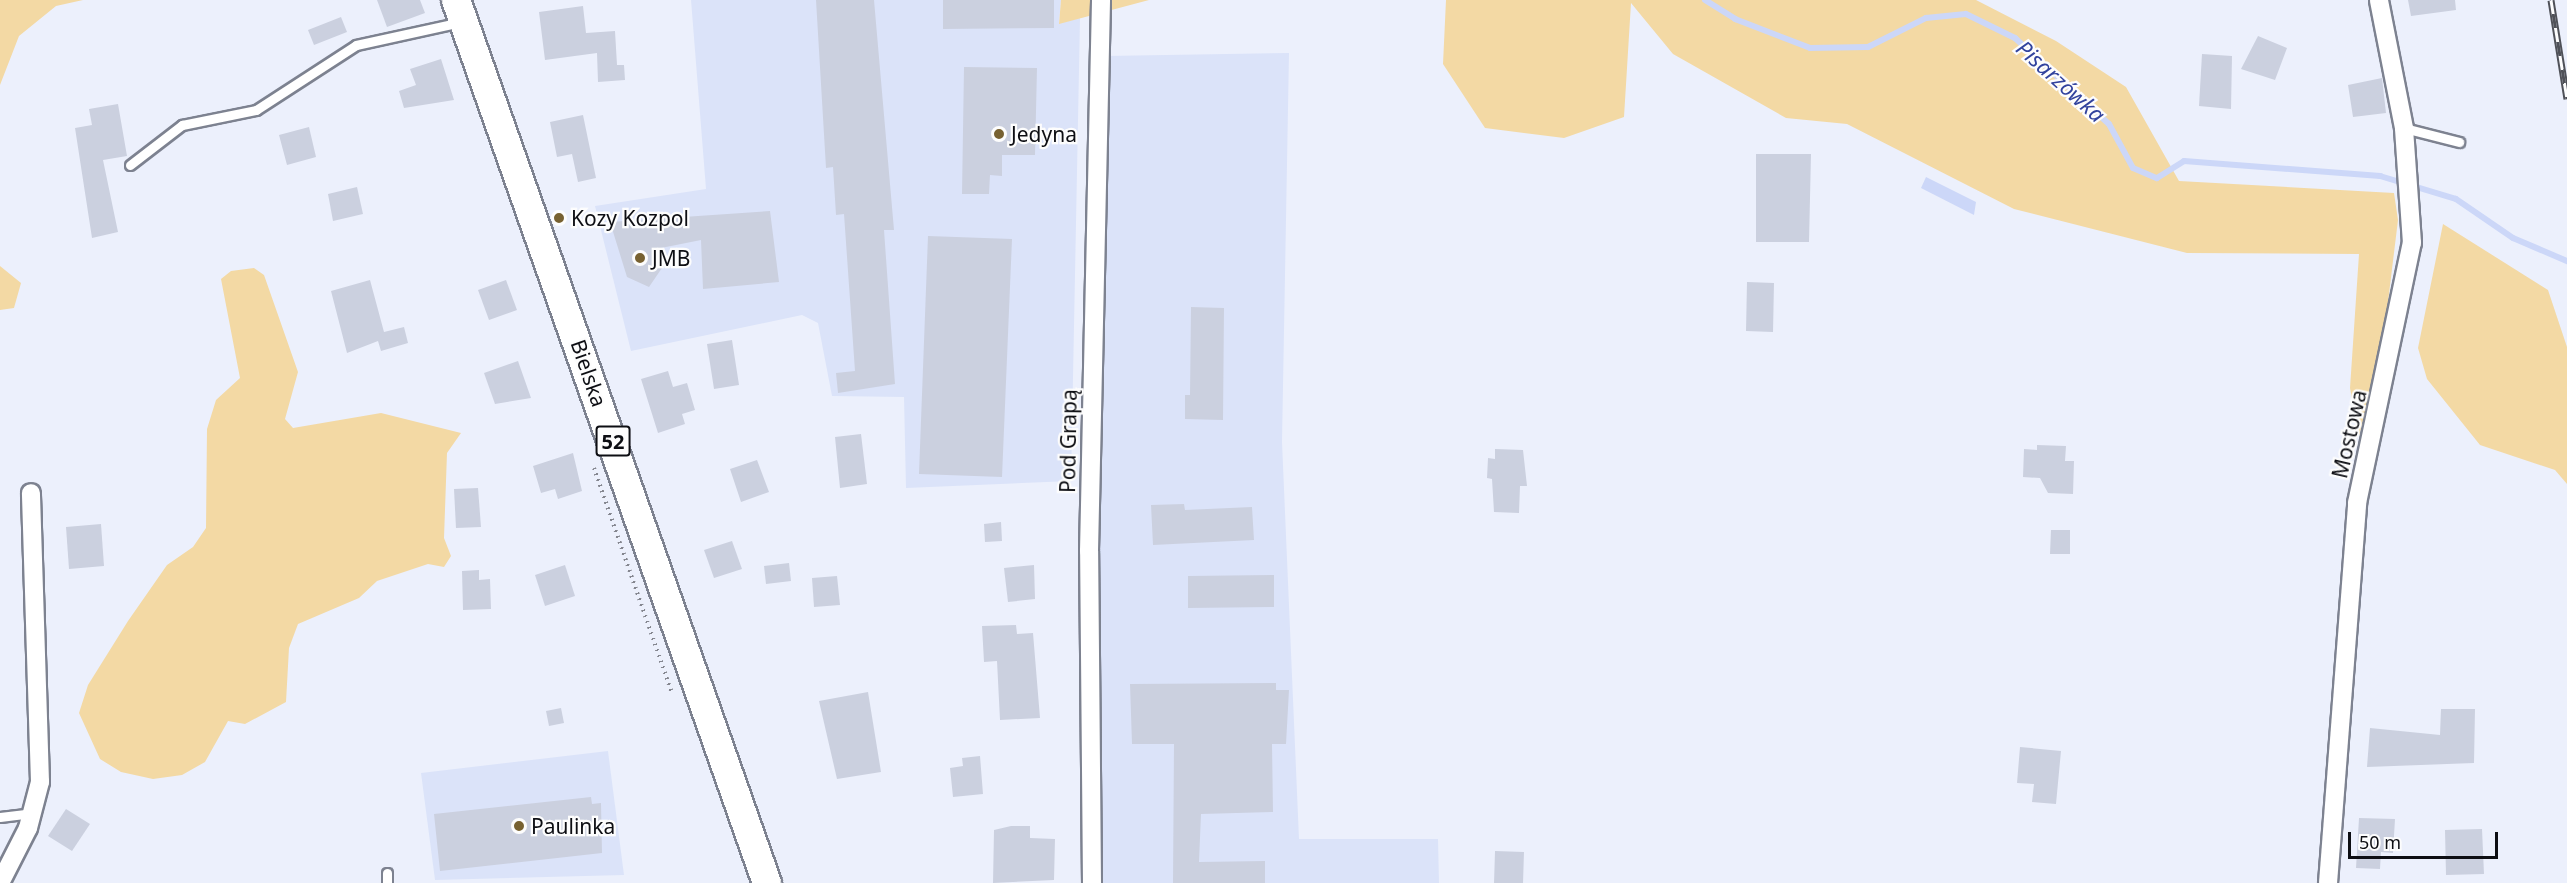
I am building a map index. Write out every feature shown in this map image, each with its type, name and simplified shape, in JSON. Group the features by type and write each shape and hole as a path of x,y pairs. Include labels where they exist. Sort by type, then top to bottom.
{"main road":[{"name":"Bielska","path":"460,11 767,883"}],"street":[{"name":"Pod Grapą","path":"1092,883 1089,551 1101,0"},
{"name":"Mostowa","path":"2328,883 2357,503 2412,243 2404,129 2379,0"},
{"path":"0,883 32,813 40,752 31,493"}],"lane":[{"path":"130,165 182,125 256,110 356,45 460,11"},
{"path":"2404,129 2459,142"},
{"path":"0,817 32,813"}],"shaded area":[{"path":"0,0 83,0 56,6 19,36 0,85"},
{"path":"691,0 1061,0 1059,23 1080,18 1071,481 906,488 904,397 832,396 818,323 802,315 631,351 595,206 706,189"},
{"path":"1061,0 1149,0 1059,24"},
{"path":"1446,0 1976,0 2056,41 2126,87 2179,181 2394,193 2398,220 2383,343 2359,436 2350,388 2359,254 2187,253 2014,209 1847,124 1786,118 1673,54 1631,3 1624,117 1564,138 1485,128 1443,64"},
{"path":"1289,53 1282,442 1299,839 1438,839 1439,883 1096,883 1105,56"},
{"path":"1926,177 1976,202 1974,215 1921,188"},
{"path":"2443,224 2548,290 2567,347 2567,484 2555,470 2480,445 2427,379 2418,348"},
{"path":"0,266 21,283 14,308 0,310"},
{"path":"254,268 264,275 298,372 285,419 293,428 381,413 461,433 447,453 444,538 451,556 444,567 428,564 377,581 359,598 298,624 289,648 286,702 245,724 228,721 205,762 182,775 153,779 121,772 100,759 79,713 88,685 128,621 167,565 193,547 206,528 207,429 216,400 240,378 221,279 231,271"},
{"path":"608,751 624,875 435,880 421,773"}],"building":[{"path":"377,0 420,0 425,13 387,27"},
{"path":"816,0 874,0 894,230 884,230 895,384 838,393 836,373 855,371 844,214 836,215 833,167 826,168"},
{"path":"943,0 1054,0 1054,28 943,29"},
{"path":"2408,0 2455,0 2456,10 2411,16"},
{"path":"583,6 586,33 615,31 617,65 624,65 625,80 598,82 597,53 545,60 539,12"},
{"path":"341,17 347,32 314,45 308,30"},
{"path":"2258,36 2287,48 2275,80 2241,69"},
{"path":"2202,54 2232,56 2231,109 2199,106"},
{"path":"441,59 454,100 404,108 399,91 416,85 410,69"},
{"name":"Jedyna","path":"964,67 1037,68 1035,155 1002,155 1002,176 990,175 989,194 962,194"},
{"path":"2382,78 2386,113 2353,117 2348,85"},
{"path":"118,104 127,156 103,160 118,232 92,238 75,128 92,125 89,109"},
{"path":"583,115 596,178 578,182 572,154 557,157 550,122"},
{"path":"309,127 316,157 287,165 279,135"},
{"path":"1756,154 1811,154 1809,242 1756,242"},
{"path":"357,187 363,214 333,221 328,194"},
{"path":"770,211 779,282 703,289 701,240 656,249 662,268 649,287 627,277 610,222"},
{"path":"928,236 1012,239 1002,477 919,474"},
{"path":"370,280 384,332 404,327 408,343 381,351 378,341 347,353 331,291"},
{"path":"506,280 517,310 489,320 478,290"},
{"path":"1747,282 1774,283 1773,332 1746,331"},
{"path":"1191,307 1224,308 1223,420 1185,419 1185,395 1190,395"},
{"path":"732,340 739,385 714,389 707,344"},
{"path":"518,361 531,398 495,404 484,373"},
{"path":"668,371 673,387 687,383 695,410 682,414 685,424 658,433 641,379"},
{"path":"861,434 867,484 840,488 835,437"},
{"path":"2037,445 2066,446 2065,461 2074,461 2073,494 2048,493 2040,478 2023,477 2024,449 2037,450"},
{"path":"1495,449 1523,450 1527,486 1520,486 1519,513 1494,512 1492,479 1487,478 1488,458 1495,459"},
{"path":"573,453 582,491 558,499 555,489 541,493 533,466"},
{"path":"757,460 769,492 741,502 730,469"},
{"path":"478,488 481,527 456,528 454,489"},
{"path":"1184,504 1185,510 1252,507 1254,540 1153,545 1151,505"},
{"path":"1001,522 1002,541 985,542 984,524"},
{"path":"101,524 104,566 69,569 66,527"},
{"path":"2051,530 2070,530 2070,554 2050,554"},
{"path":"732,541 742,569 714,578 704,550"},
{"path":"789,563 791,581 766,584 764,566"},
{"path":"565,565 575,596 545,606 535,575"},
{"path":"1034,565 1035,599 1008,602 1004,568"},
{"path":"479,570 479,580 490,579 491,609 463,610 462,571"},
{"path":"1274,575 1274,607 1188,608 1188,576"},
{"path":"837,576 840,605 814,607 812,578"},
{"path":"1016,625 1017,634 1033,633 1040,718 1000,720 997,661 984,662 982,626"},
{"path":"1276,683 1276,690 1289,690 1286,744 1272,744 1273,812 1201,814 1199,862 1265,861 1265,883 1173,883 1174,744 1132,744 1130,684"},
{"path":"868,692 881,772 837,779 819,701"},
{"path":"561,708 564,723 549,726 546,711"},
{"path":"2441,709 2475,709 2474,763 2367,767 2370,728 2440,735"},
{"path":"2020,747 2061,751 2056,804 2032,802 2034,784 2017,783"},
{"path":"980,756 983,794 953,797 950,768 963,766 962,758"},
{"name":"Paulinka","path":"591,797 592,804 601,803 602,853 440,871 434,814"},
{"path":"66,809 90,824 72,851 48,836"},
{"path":"2359,818 2395,819 2393,853 2381,852 2380,869 2356,868"},
{"path":"1011,826 1030,826 1030,838 1055,839 1054,880 993,883 994,830"},
{"path":"2482,829 2484,874 2446,875 2445,830"},
{"path":"1495,851 1524,852 1523,883 1494,883"}],"waterway":[{"name":"Pisarzówka","path":"1705,0 1735,19 1810,48 1868,47 1926,18 1966,14 2015,38 2109,124 2133,168 2157,178 2184,161 2380,176 2456,199 2513,238 2567,261"}],"railway":[{"path":"2551,0 2567,99"}],"place":[{"name":"Jedyna","path":"999,134"},
{"name":"Kozy Kozpol","path":"559,218"},
{"name":"JMB","path":"640,258"},
{"name":"Paulinka","path":"519,826"}]}
